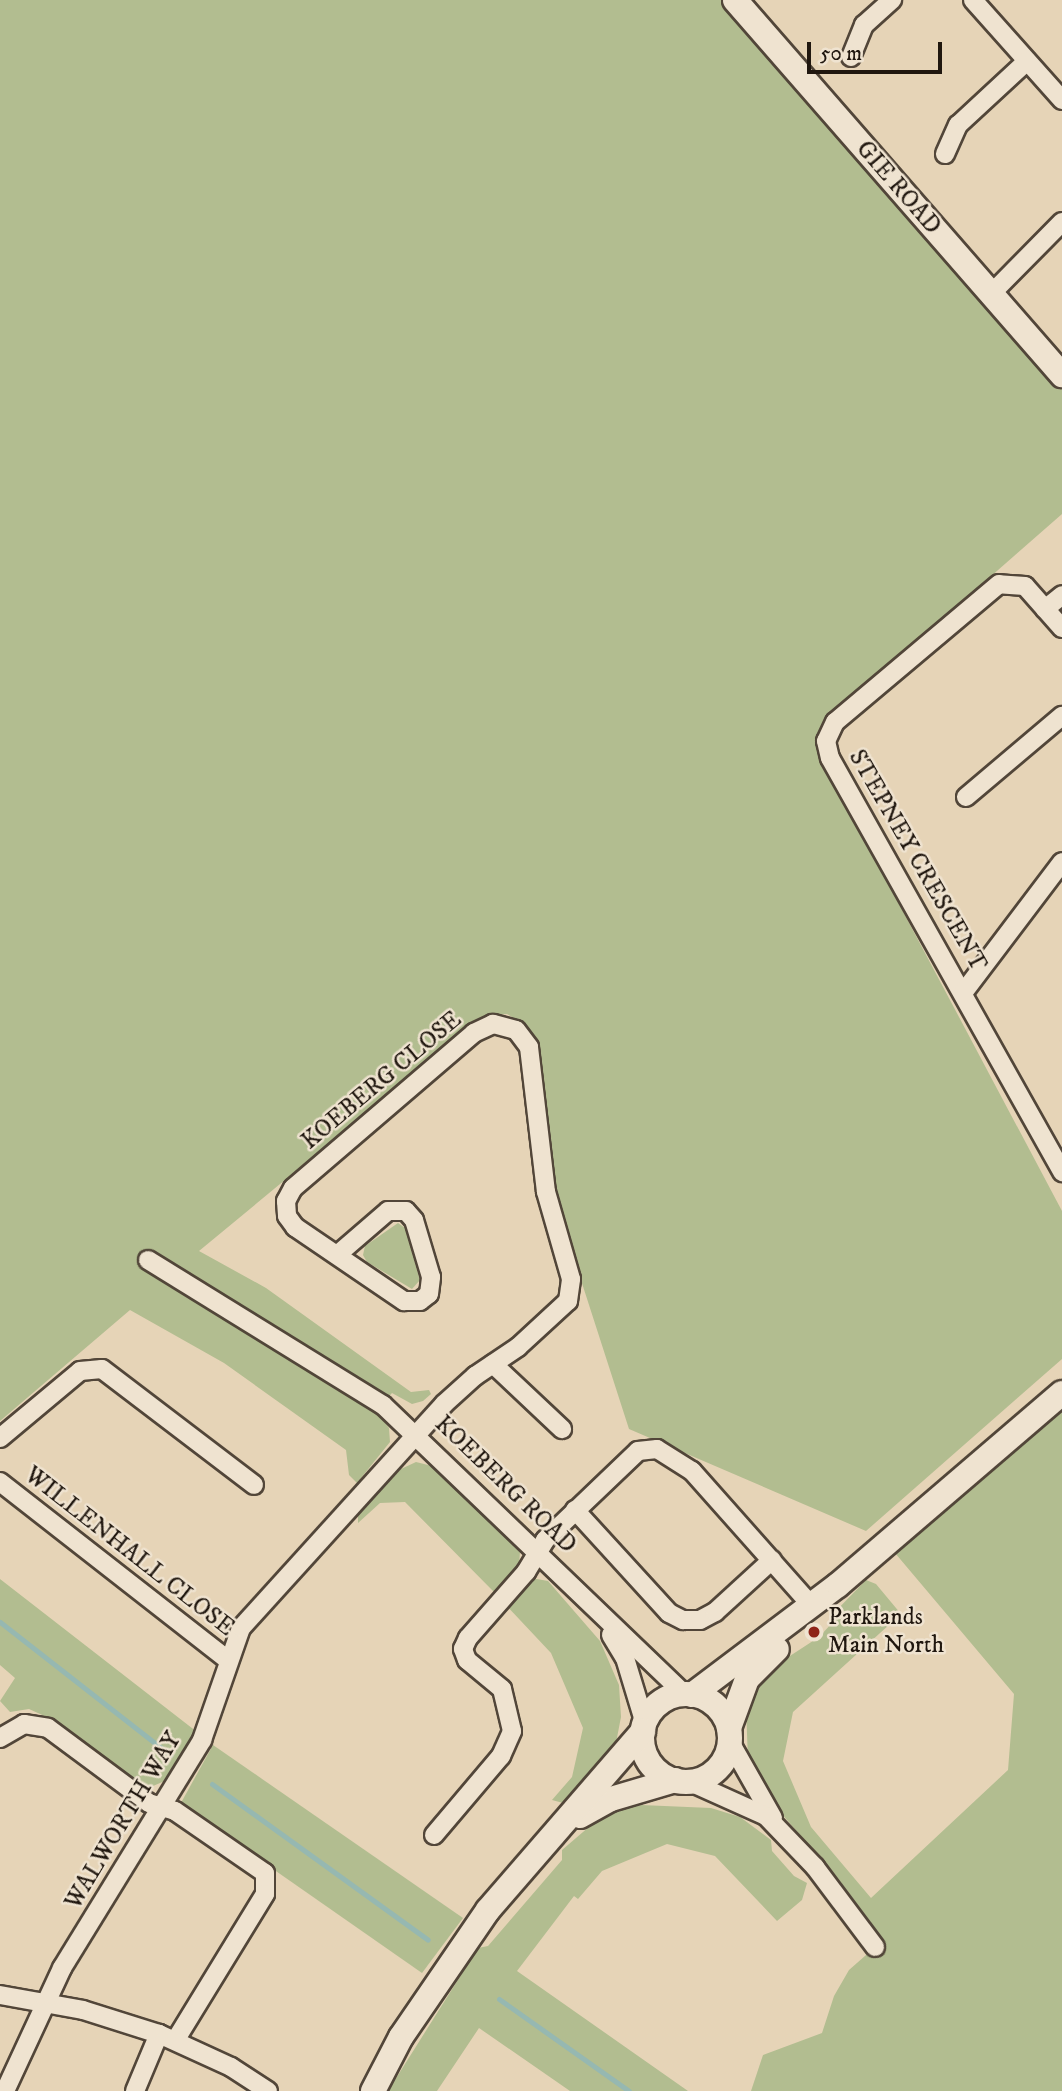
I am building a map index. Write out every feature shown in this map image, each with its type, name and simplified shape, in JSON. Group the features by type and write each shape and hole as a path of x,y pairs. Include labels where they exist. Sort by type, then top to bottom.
{"street":[{"name":"GIE ROAD","path":"735,0 1062,374"},
{"path":"851,57 864,26 892,0"},
{"path":"973,0 1062,100"},
{"path":"945,154 958,125 1027,61"},
{"path":"987,289 1028,256 1062,222"},
{"name":"STEPNEY CRESCENT","path":"1062,628 1019,583 993,587 827,734 830,758 963,993 1062,862"},
{"path":"1045,609 1062,595"},
{"path":"966,797 1062,716"},
{"path":"963,993 1057,1152 1062,1172"},
{"name":"KOEBERG CLOSE","path":"337,1255 388,1211 406,1211 414,1220 431,1289 420,1301 404,1301 337,1255 290,1222 286,1201 293,1188 474,1033 493,1024 516,1030 529,1047 546,1192 571,1286 558,1312 493,1364 416,1432"},
{"name":"KOEBERG ROAD","path":"148,1260 383,1405 416,1432 539,1550 588,1604 688,1694"},
{"path":"493,1364 562,1429"},
{"path":"0,1438 80,1371 102,1369 254,1485"},
{"path":"526,1866 584,1812 635,1790 682,1781 717,1769 747,1679 838,1586 1062,1393"},
{"name":"WALWORTH WAY","path":"5,2091 62,1968 202,1740 241,1628 278,1583 416,1432"},
{"path":"434,1835 501,1756 512,1731 502,1689 467,1660 464,1649 539,1550 575,1510 638,1451 657,1449 692,1471 810,1604"},
{"name":"WILLENHALL CLOSE","path":"0,1482 228,1660"},
{"path":"575,1510 669,1613 683,1620 700,1620 715,1612 772,1560"},
{"path":"373,2091 401,2037 445,1968 664,1700 688,1694 838,1586"},
{"name":"KOEBERG ROAD","path":"588,1604 625,1658 644,1727"},
{"path":"688,1694 716,1705 759,1799 875,1947"},
{"path":"0,1738 24,1724 48,1728 149,1803 163,1807 261,1868 268,1884 167,2037 135,2091"},
{"path":"644,1727 649,1762 682,1781 766,1816 794,1845"},
{"path":"0,1995 83,2010 167,2037 231,2067 268,2091"}],"green space":[{"path":"0,0 727,0 1062,389 1062,514 825,722 818,739 822,759 1062,1211 1062,1359 866,1531 629,1429 550,1184 536,1042 528,1027 507,1014 491,1015 476,1022 199,1251 266,1288 411,1392 429,1390 431,1394 423,1401 412,1404 392,1393 376,1411 389,1428 390,1442 357,1483 349,1475 346,1450 224,1363 130,1310 0,1421"},
{"path":"398,1223 405,1228 420,1280 412,1289 367,1262 363,1255 365,1246"},
{"path":"1062,1406 1062,2091 751,2091 763,2055 822,2033 834,1996 849,1970 882,1941 826,1865 766,1796 748,1762 746,1705 773,1667 819,1637 834,1621 831,1616 866,1580 876,1584 901,1614 793,1712 783,1761 811,1827 871,1898 1008,1770 1014,1694 895,1553"},
{"path":"416,1462 432,1466 520,1552 519,1566 495,1593 405,1502 380,1503 358,1523 358,1514 401,1469"},
{"path":"531,1578 548,1581 600,1641 619,1685 621,1717 615,1748 563,1803 552,1800 572,1777 583,1728 551,1653 506,1605"},
{"path":"0,1579 197,1732 167,1780 153,1786 140,1784 60,1723 29,1709 10,1712 0,1701 15,1678 0,1665"},
{"path":"213,1745 463,1918 422,1973 184,1807 182,1801"},
{"path":"641,1805 711,1808 740,1817 771,1840 772,1851 794,1876 807,1883 802,1900 777,1921 715,1856 667,1844 602,1871 578,1899 574,1896 517,1971 688,2091 570,2091 479,2028 437,2091 388,2091 478,1948 488,1946 562,1860 562,1850 604,1814"}],"waterway":[{"path":"0,1622 170,1755"},
{"path":"212,1784 428,1940"},
{"path":"499,1999 629,2091"}],"place":[{"name":"Parklands Main North","path":"814,1632"}]}
